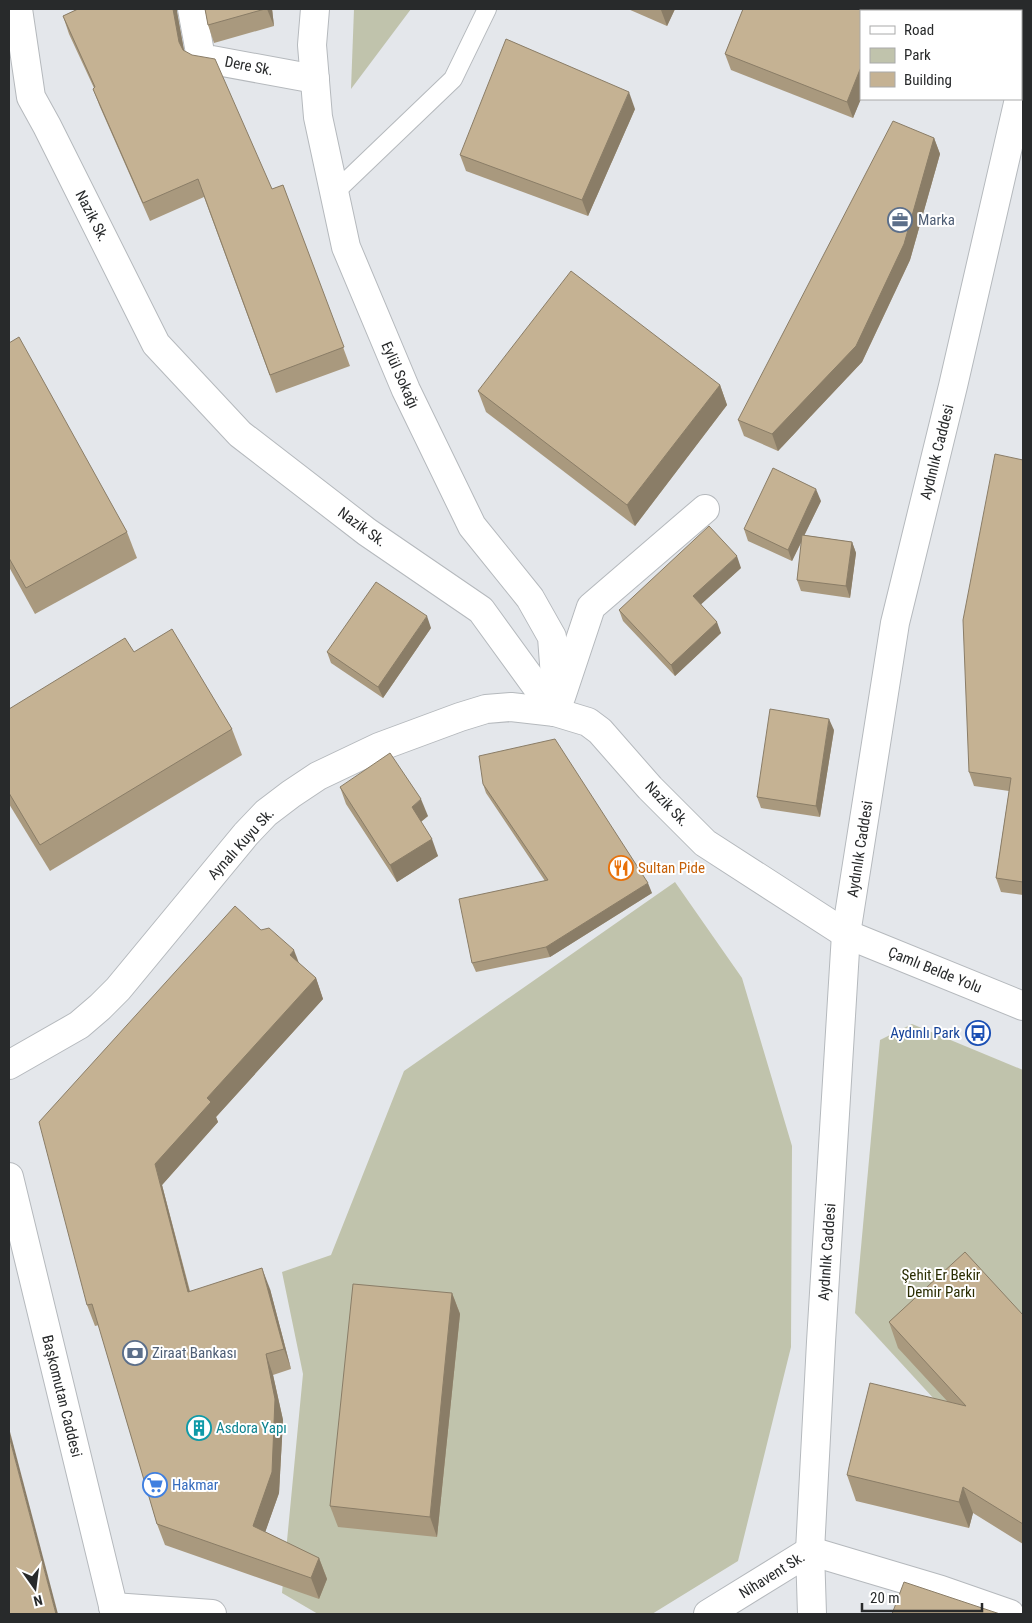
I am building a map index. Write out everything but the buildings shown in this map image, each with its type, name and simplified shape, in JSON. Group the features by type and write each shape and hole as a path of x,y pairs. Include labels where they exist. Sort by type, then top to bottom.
{"street":[{"name":"Nazik Sk.","path":"18,9 31,97 156,344 240,434 367,532 481,610 555,712 588,722 600,731 650,788 705,843 846,934"},
{"name":"Dere Sk.","path":"192,9 201,58 315,79"},
{"name":"Eylül Sokağı","path":"315,9 312,45 318,117 346,247 406,390 472,526 530,598 552,637 555,712"},
{"name":"Aydınlık Caddesi","path":"812,1614 810,1551 846,934 895,623 955,376 1019,100"},
{"path":"555,712 591,607 705,510"},
{"name":"Aynalı Kuyu Sk.","path":"9,1066 79,1025 100,1007 118,989 246,834 266,813 318,776 379,747 486,709 511,707 555,712"},
{"name":"Çamlı Belde Yolu","path":"846,934 1023,1006"},
{"name":"Başkomutan Caddesi","path":"9,1178 114,1611"},
{"name":"Nihavent Sk.","path":"708,1614 810,1551 940,1590 1010,1614"},
{"path":"114,1611 212,1614"}],"lane":[{"path":"334,193 453,79 487,9"}],"green space":[{"path":"354,9 411,9 351,89"},
{"path":"675,882 742,978 792,1146 791,1347 738,1561 652,1614 318,1614 282,1593 303,1374 282,1272 331,1255 404,1071"},
{"name":"Şehit Er Bekir Demir Parkı","path":"912,1024 1023,1070 1023,1382 969,1437 855,1313 880,1040"}],"place":[{"name":"Marka","path":"900,220"},
{"name":"Sultan Pide","path":"621,868"},
{"name":"Aydınlı Park","path":"978,1033"},
{"name":"Ziraat Bankası","path":"135,1353"},
{"name":"Asdora Yapı","path":"199,1428"},
{"name":"Hakmar","path":"155,1485"}]}
